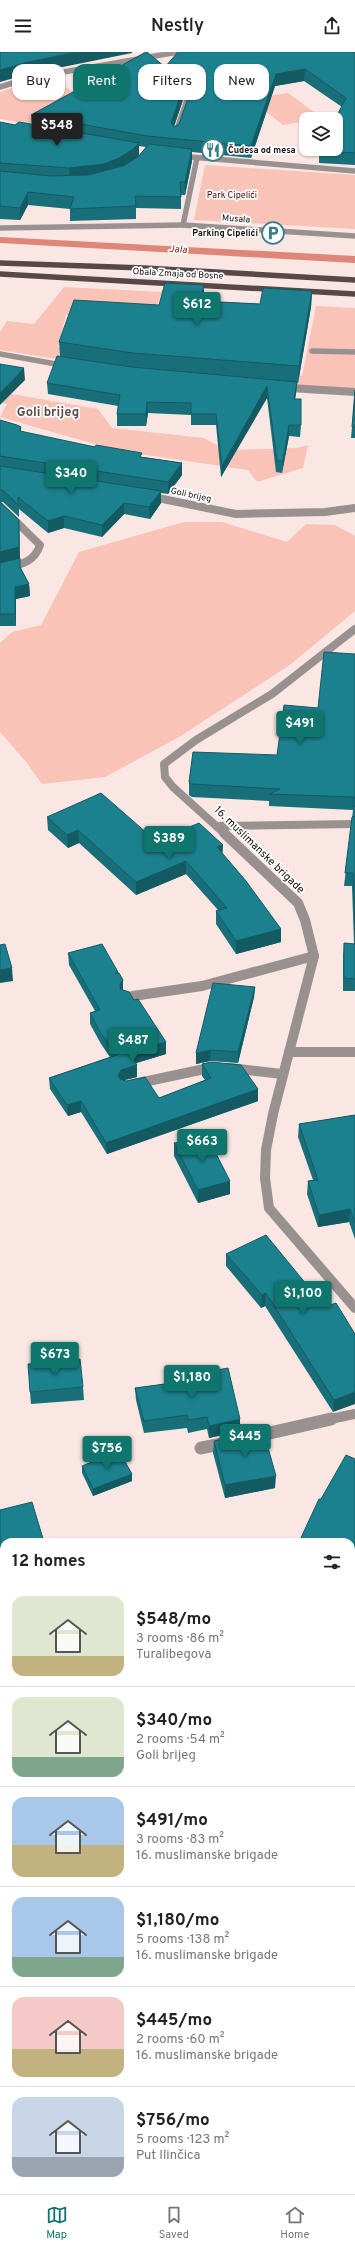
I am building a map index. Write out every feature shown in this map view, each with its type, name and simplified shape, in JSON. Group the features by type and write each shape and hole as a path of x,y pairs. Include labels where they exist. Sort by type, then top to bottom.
{"main road":[{"name":"Obala Zmaja od Bosne","path":"0,263 144,268 355,280"},
{"name":"Obala Zmaja od Bosne","path":"0,274 355,294"}],"street":[{"path":"0,86 29,78 178,52"},
{"path":"175,135 187,100"},
{"path":"173,155 355,171"},
{"path":"183,225 197,158"},
{"name":"Musala","path":"0,228 183,225 355,236"},
{"path":"312,351 355,352"},
{"path":"0,354 71,367"},
{"path":"279,388 355,392"},
{"name":"Goli brijeg","path":"137,494 181,501 236,514 325,512 355,508"},
{"path":"0,506 40,545 39,552 31,561 0,570"},
{"name":"16. muslimanske brigade","path":"355,629 322,657 272,694 196,740 164,764 165,777 173,787 217,826 298,903 305,920 314,956 282,1074 266,1150 265,1178 269,1208 355,1308"},
{"path":"322,657 335,658"},
{"path":"217,826 355,824"},
{"path":"126,997 202,986 314,956"},
{"path":"289,1052 355,1052"},
{"path":"125,1086 210,1067 282,1074"},
{"path":"201,1448 355,1414"}],"green space":[{"path":"65,86 73,92 73,99 29,124 0,119 0,92 12,88 12,100 65,100"},
{"path":"288,93 314,112 299,112 299,122 283,125 251,100 269,100 269,96"},
{"name":"Park Cipelići","path":"205,165 355,175 355,229 194,220"},
{"path":"64,287 162,292 152,319 66,315 58,347 158,368 302,376 316,306 355,308 355,389 164,376 0,350 0,332 7,321 34,324"},
{"path":"0,392 98,409 112,428 204,438 226,450 297,448 308,445 303,468 257,482 248,470 119,451 0,417 7,404 0,402"},
{"path":"184,522 222,522 287,542 306,524 335,525 355,536 355,611 291,664 181,736 105,777 42,784 27,763 0,732 0,643 12,632 41,625 79,552"}],"water":[{"name":"Jala","path":"0,237 355,256 355,263 0,243"}],"building":[{"path":"0,52 77,52 20,64 12,64 12,66 0,70"},
{"path":"146,52 161,64 138,64 138,100 179,100 171,123 174,127 179,124 187,100 206,100 206,64 168,64 178,52 355,52 355,153 343,152 343,112 339,112 346,98 305,69 276,74 269,94 269,64 214,64 214,100 267,100 251,146 147,136 31,115 58,100 65,100 65,96 73,92 73,100 130,100 130,64 124,64"},
{"path":"0,122 15,125 19,122 139,143 132,150 119,158 104,164 69,168 0,163"},
{"path":"149,144 192,149 185,182 180,182 181,197 135,196 136,206 70,209 74,197 28,192 20,208 0,206 0,171 50,176 88,175 123,166 138,157"},
{"path":"165,283 204,285 200,301 260,304 263,288 312,291 299,366 133,353 59,342 74,300 159,305"},
{"path":"57,356 132,367 297,382 294,399 301,399 301,425 289,425 283,461 277,461 267,386 222,466 216,414 191,414 191,403 147,402 146,414 117,414 120,395 47,383"},
{"path":"0,364 24,368 0,393"},
{"path":"355,390 355,427 352,427"},
{"path":"0,420 21,427 20,431 95,447 96,445 142,453 140,457 182,463 168,482 0,456"},
{"path":"0,466 161,491 149,507 124,503 102,525 64,516 48,521 18,497 18,505 3,490 0,490"},
{"path":"0,502 19,520 19,547 0,552"},
{"path":"20,558 20,567 29,584 15,587 15,614 0,614 0,563"},
{"path":"324,652 355,654 355,806 353,806 354,797 269,794 280,789 192,784 189,782 193,752 277,755 284,705 318,708"},
{"path":"101,793 156,841 199,823 223,845 217,847 246,881 281,929 236,941 216,911 227,908 186,861 136,882 78,830 67,835 47,817"},
{"path":"355,816 355,930 353,873 345,873 352,817"},
{"path":"344,943 355,944 355,979 344,978"},
{"path":"5,944 12,968 0,970 0,945"},
{"path":"102,944 118,972 115,973 119,973 123,980 120,984 120,989 129,992 134,1000 138,999 166,1042 129,1053 137,1065 121,1070 118,1076 120,1079 126,1081 145,1077 159,1098 211,1078 202,1064 211,1062 241,1065 258,1089 106,1143 81,1101 67,1105 49,1078 117,1055 100,1032 90,1013 100,1010 68,953"},
{"path":"213,983 255,987 238,1052 211,1050 196,1053"},
{"path":"355,1115 355,1223 350,1209 319,1215 308,1181 318,1180 299,1124"},
{"path":"208,1138 230,1181 198,1190 174,1143"},
{"path":"266,1235 325,1307 336,1303 355,1334 355,1392 334,1400 266,1293 262,1295 226,1254"},
{"path":"80,1359 83,1387 30,1392 28,1364"},
{"path":"228,1368 240,1419 209,1426 207,1417 188,1420 187,1415 144,1421 135,1388 180,1382 179,1377"},
{"path":"263,1430 276,1476 225,1485 214,1441"},
{"path":"119,1451 132,1474 93,1489 82,1466"},
{"path":"346,1455 355,1459 355,1538 301,1538 319,1499 321,1499"},
{"path":"32,1502 43,1538 0,1538 0,1510"}],"place":[{"name":"Čudesa od mesa","path":"213,150"},
{"name":"Parking Cipelići","path":"273,233"}],"district":[{"name":"Goli brijeg","path":"48,413"}]}
